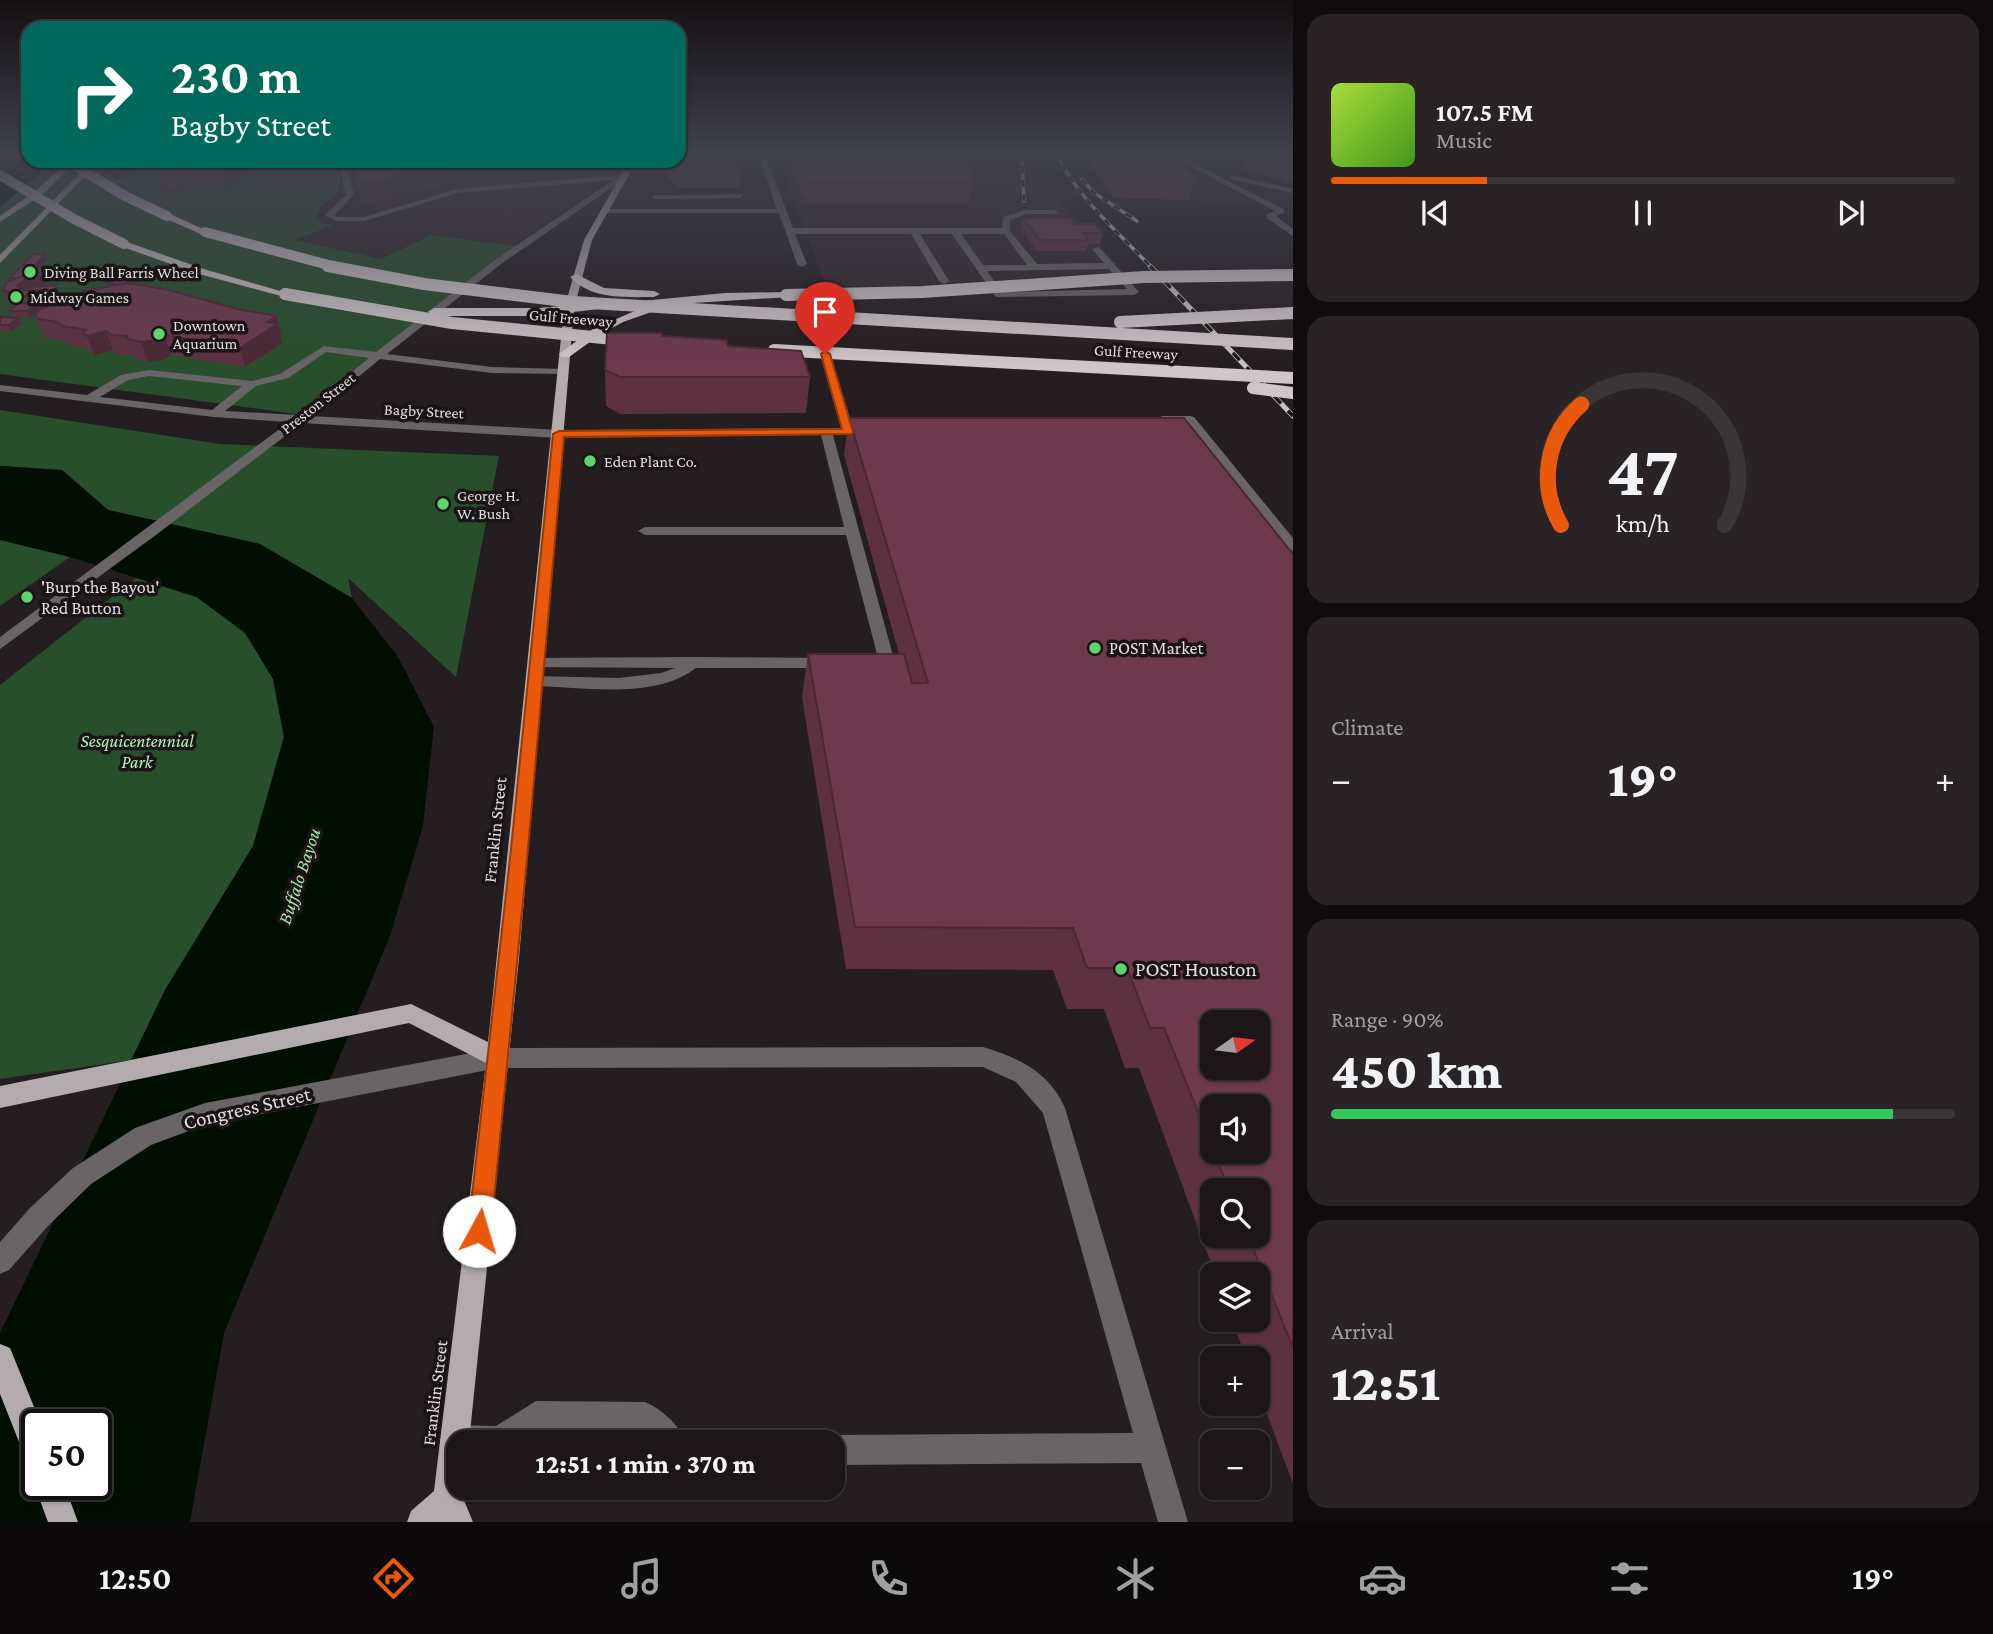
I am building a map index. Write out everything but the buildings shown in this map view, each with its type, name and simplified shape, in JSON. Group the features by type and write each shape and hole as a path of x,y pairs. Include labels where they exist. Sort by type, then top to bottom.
{"highway":[{"name":"Gulf Freeway","path":"82,223 124,244 233,281 305,298 403,316 525,332 642,342"},
{"name":"Gulf Freeway","path":"186,223 205,232 284,256 382,277 481,292 587,303 1293,344"},
{"path":"434,312 539,312 739,296 935,292 1144,277 1293,275"},
{"path":"576,277 590,287 605,292 739,296"},
{"path":"565,354 586,337 610,324 669,303 704,298"},
{"path":"939,324 1121,322 1293,313"},
{"name":"Gulf Freeway","path":"759,349 1293,378"},
{"path":"1088,366 1293,393"}],"main road":[{"path":"0,260 36,223"},
{"name":"Franklin Street","path":"456,1430 498,1058 569,309 576,277 597,223"},
{"path":"0,1097 411,1013 498,1058"},
{"path":"0,1358 21,1411"},
{"path":"55,1500 63,1522"},
{"name":"Franklin Street","path":"422,1522 453,1510"}],"street":[{"name":"Preston Street","path":"0,644 298,421 377,356 553,223"},
{"path":"787,223 802,264"},
{"path":"1006,223 1006,231 1034,267"},
{"path":"790,231 1006,231"},
{"path":"914,231 944,281"},
{"path":"956,231 999,295 1134,292 1096,249"},
{"path":"981,268 1109,266"},
{"path":"810,301 848,432"},
{"path":"91,397 125,377 149,373 252,384 284,376 324,349 492,370 564,372"},
{"path":"214,414 252,384"},
{"name":"Bagby Street","path":"0,388 214,414 298,421 559,434 881,434"},
{"path":"1150,420 1190,419 1209,451 1293,547"},
{"path":"536,672 649,681 686,672 694,662 887,663 826,432"},
{"path":"645,531 852,531"},
{"name":"Congress Street","path":"0,1261 39,1217 82,1176 143,1136 205,1114 498,1058 983,1057 1013,1066 1037,1084 1053,1108 1173,1522"},
{"path":"516,1430 536,1415 645,1416 659,1430"},
{"path":"845,1450 1151,1448"}],"shaded area":[{"path":"326,223 548,223 516,246 431,235 381,259 293,239 331,225"},
{"path":"803,223 1079,223 1125,272 905,286 826,287"}],"green space":[{"name":"Downtown Aquarium","path":"0,223 322,223 333,225 295,240 381,259 431,235 516,246 296,414 0,374"},
{"path":"0,410 220,444 499,456 456,677 348,578 352,598 259,544 108,510 62,470 0,466"},
{"path":"0,540 70,557 0,606"},
{"name":"Sesquicentennial Park","path":"136,578 196,597 245,632 273,679 284,737 253,846 165,990 131,1060 0,1079 0,685"}],"water":[{"name":"Buffalo Bayou","path":"0,466 62,470 108,510 260,544 352,598 398,657 434,727 423,826 390,936 224,1333 190,1522 0,1522 0,1333 165,990 253,846 284,737 273,679 245,633 197,597 70,557 0,540"}],"railway":[{"path":"1108,223 1151,267"},
{"path":"1150,266 1293,416"}],"place":[{"name":"Diving Ball Farris Wheel","path":"30,272"},
{"name":"Midway Games","path":"16,297"},
{"name":"Downtown Aquarium","path":"159,334"},
{"name":"Eden Plant Co.","path":"590,461"},
{"name":"George H. W. Bush","path":"443,504"},
{"name":"'Burp the Bayou' Red Button","path":"27,597"},
{"name":"POST Market","path":"1095,648"},
{"name":"POST Houston","path":"1121,969"}],"route":[{"path":"479,1231 520,849 559,434 848,432 825,354"}]}
